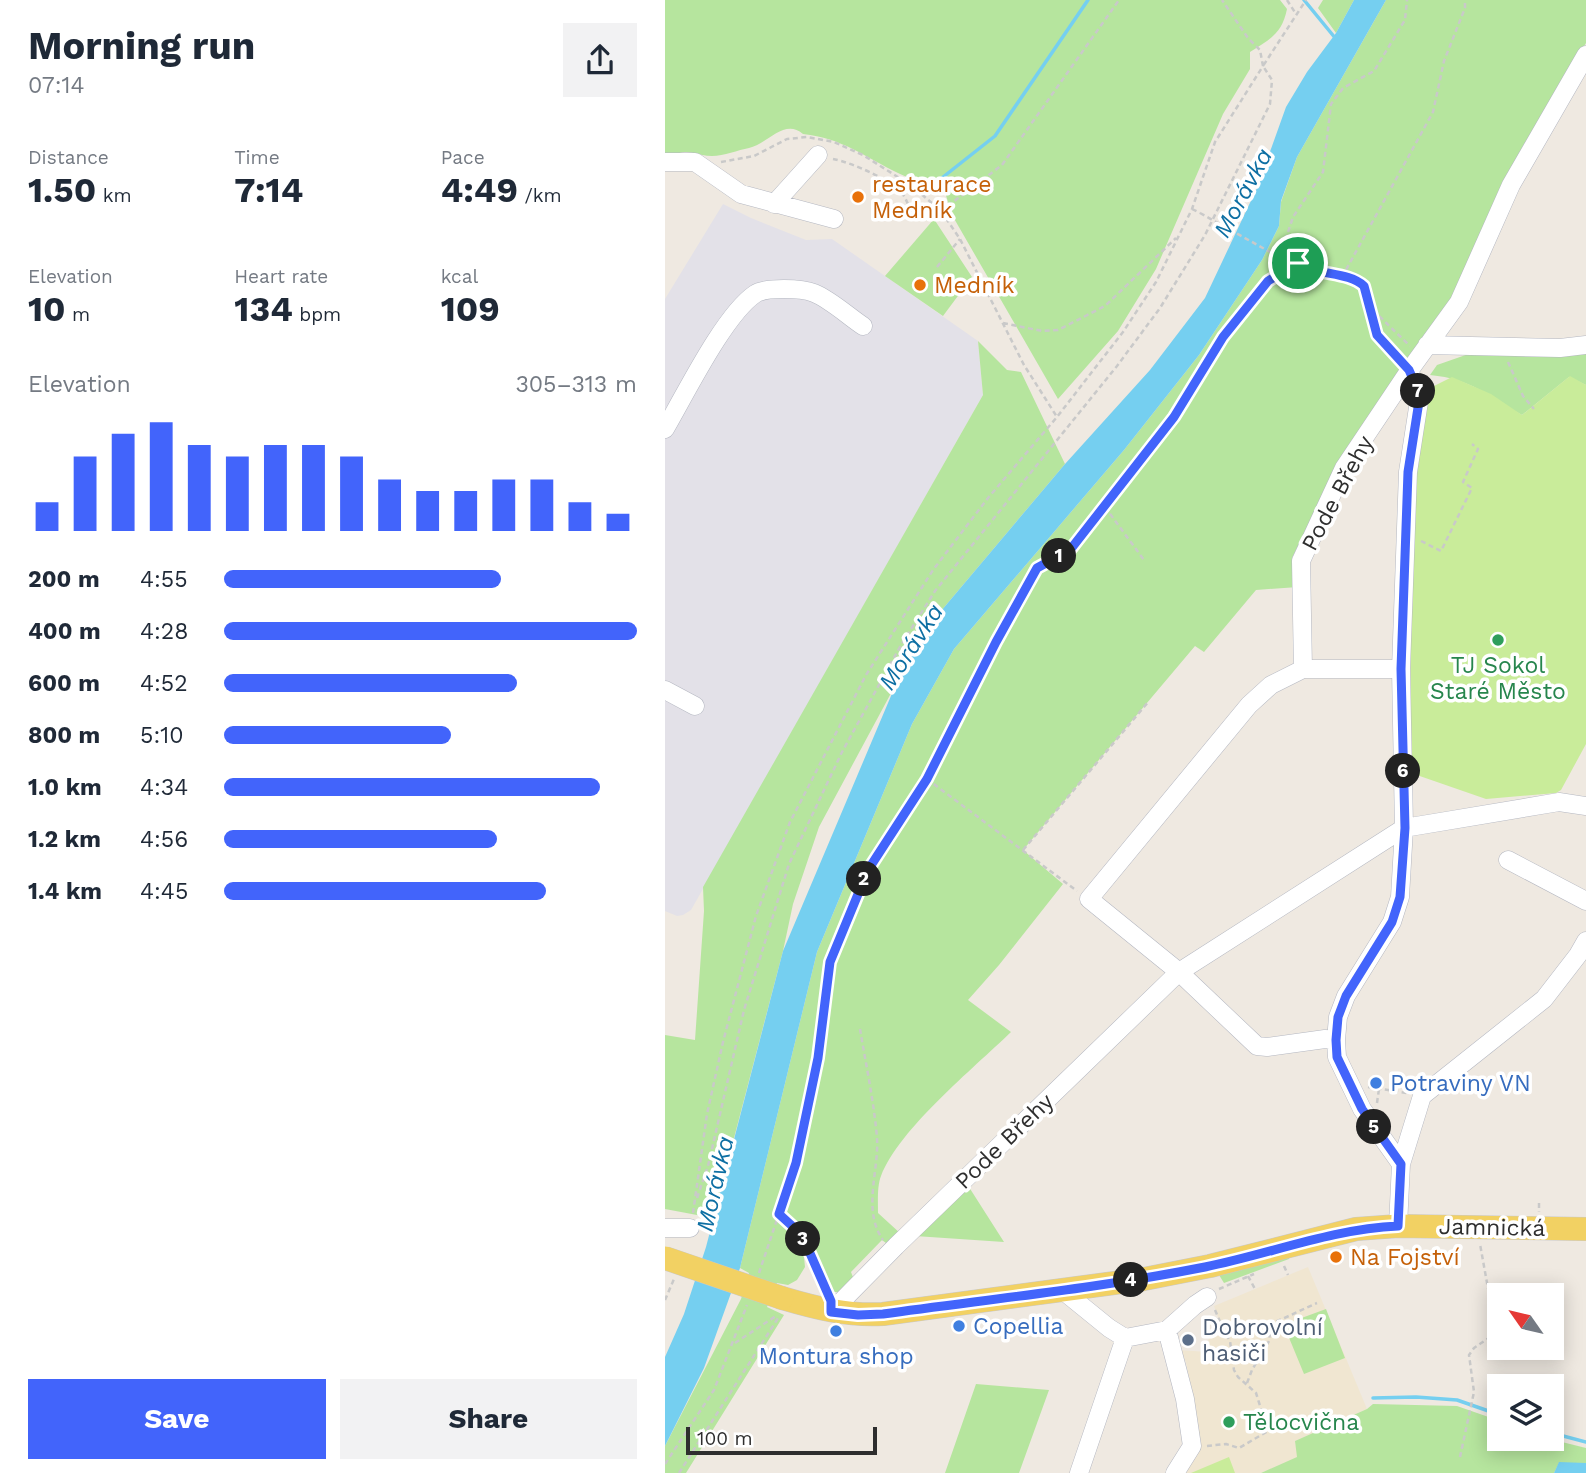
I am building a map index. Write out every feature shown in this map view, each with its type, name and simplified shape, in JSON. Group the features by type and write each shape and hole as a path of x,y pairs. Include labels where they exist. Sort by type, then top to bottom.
{"main road":[{"name":"Jamnická","path":"671,1265 831,1312 858,1315 883,1314 1144,1279 1210,1266 1342,1232 1398,1226 1586,1229"}],"street":[{"name":"Pode Břehy","path":"1304,668 1301,561 1344,468 1409,370 1459,302 1511,186 1586,55"},
{"path":"774,204 818,155"},
{"path":"665,162 695,162 741,194 834,219"},
{"path":"665,429 711,349 738,309 757,292 778,289 812,292 863,326"},
{"path":"1424,350 1560,348 1586,345"},
{"name":"Pode Břehy","path":"1336,1040 1338,1017 1346,996 1392,922 1400,897 1405,828 1401,669 1408,472 1420,395 1409,370"},
{"path":"1401,669 1304,668 1271,685 1249,705 1089,899 1179,972 1258,1046 1325,1038 1336,1040 1337,1057 1362,1109 1401,1164"},
{"path":"665,690 695,706"},
{"path":"1405,828 1559,802 1586,806"},
{"name":"Pode Břehy","path":"831,1312 1179,972 1405,828"},
{"path":"1508,860 1586,901"},
{"path":"1398,1226 1401,1164 1422,1096 1544,999 1583,952"},
{"path":"665,1228 690,1228"},
{"path":"1061,1289 1125,1338 1167,1330 1195,1304 1211,1302"},
{"path":"1167,1330 1185,1399 1192,1446 1174,1473"},
{"path":"1079,1473 1125,1338"}],"path":[{"path":"941,211 1002,165 1119,0"},
{"path":"695,1205 708,1166 744,1010 789,864 835,765 901,645 935,591 1117,366 1160,308 1205,235 1270,104 1272,80 1262,66 1260,50 1248,38 1222,0"},
{"path":"1286,0 1296,15"},
{"path":"690,1228 707,1114 723,1042 756,916 790,822 866,676 933,570 1123,332 1156,282 1192,209 1215,142 1306,0"},
{"path":"1280,256 1293,217 1323,172 1331,104 1343,88 1374,71 1405,20 1407,0"},
{"path":"1342,277 1433,111 1444,61 1465,8 1465,0"},
{"path":"705,168 710,164 754,156 787,139 807,137 834,142 863,155 912,186 941,211 960,239 1024,365 1057,417"},
{"path":"818,155 839,160 893,186 904,196 912,212"},
{"path":"883,180 888,171"},
{"path":"873,181 875,176"},
{"path":"1192,209 1308,270 1361,283 1377,335 1409,370"},
{"path":"1003,323 1042,331 1058,330 1104,306 1179,236"},
{"path":"937,267 960,239"},
{"path":"758,1274 796,1163 815,1071 830,962 868,870 927,779 996,642 1037,568 1070,550 1174,417 1223,337 1268,281 1298,263"},
{"path":"1368,300 1379,316 1424,350"},
{"path":"1501,347 1523,396 1534,409"},
{"path":"1406,533 1441,551 1472,488 1463,482 1478,449 1472,443"},
{"path":"1105,507 1144,560"},
{"path":"1023,850 1149,701"},
{"path":"927,779 1089,899"},
{"path":"860,1029 877,1139 872,1216 883,1240"},
{"path":"1365,1087 1414,1094"},
{"path":"1376,1111 1379,1089"},
{"path":"779,1214 802,1235 831,1301 831,1312"},
{"path":"1460,1457 1474,1392 1469,1355 1474,1348 1493,1335 1495,1327 1482,1264 1478,1226"},
{"path":"1283,1263 1288,1275"},
{"path":"665,1300 671,1265"},
{"path":"1248,1276 1255,1289"},
{"path":"665,1464 714,1390 750,1298"},
{"path":"1192,1446 1226,1444 1239,1448 1268,1431 1256,1392 1238,1377 1234,1370 1230,1341 1211,1302"},
{"path":"1224,1331 1247,1331 1317,1303"},
{"path":"679,1473 783,1309 765,1325 734,1343"},
{"path":"1247,1383 1269,1341 1271,1323"}],"shaded area":[{"path":"723,204 806,240 832,239 978,341 983,395 691,910 677,916 665,911 665,299"},
{"path":"1308,1267 1367,1409 1295,1441 1298,1457 1261,1473 1182,1473 1201,1444 1186,1362 1179,1350 1207,1352 1209,1336 1225,1336 1214,1306"}],"green space":[{"path":"665,0 1280,0 1287,9 1278,30 1250,52 1250,69 1223,114 1156,269 1118,331 1058,399 952,215 944,189 903,175 841,144 789,129 756,146 726,154 712,156 685,152 665,159"},
{"path":"1323,0 1354,0 1336,33 1318,8"},
{"path":"1386,0 1586,0 1586,43 1523,146 1456,291 1339,465 1292,558 1299,559 1298,587 1256,590 1204,652 1195,646 1023,850 1063,884 968,1000 1011,1032 920,1119 890,1158 881,1176 878,1213 901,1234 890,1246 882,1240 851,1272 854,1280 846,1292 834,1292 805,1233 796,1237 793,1243 804,1257 805,1267 797,1280 788,1285 777,1283 767,1307 784,1315 686,1473 665,1473 665,1446 741,1299 749,1273 740,1268 817,952 912,724 954,649 1124,450 1199,355 1262,260 1279,226 1281,202 1297,157"},
{"path":"934,219 972,277 943,316 885,276"},
{"path":"978,341 1007,370 1021,372 1065,464 925,630 819,827 793,904 713,1218 665,1209 665,1035 695,1040 704,911 703,887 983,395"},
{"path":"1586,348 1586,385 1569,377 1522,415 1469,384 1430,375 1437,365 1480,350"},
{"name":"TJ Sokol Staré Město","path":"1570,376 1586,385 1586,744 1561,790 1556,793 1486,799 1411,773 1410,537 1424,391 1452,377 1491,394 1522,415"},
{"path":"967,1184 1004,1242 915,1236"},
{"path":"1290,1256 1289,1259 1224,1283 1219,1275"},
{"path":"1326,1309 1345,1358 1304,1374 1285,1328 1288,1323"},
{"path":"976,1384 1049,1390 1019,1473 945,1473"},
{"path":"1373,1404 1457,1406 1487,1416 1487,1451 1564,1451 1564,1442 1586,1448 1586,1463 1559,1463 1554,1473 1261,1473 1297,1457 1295,1441"},
{"path":"1229,1457 1235,1473 1191,1473"}],"water":[{"path":"1354,0 1386,0 1297,157 1281,201 1279,226 1262,260 1199,355 1124,450 954,649 912,724 817,952 740,1268 704,1368 665,1446 665,1357 684,1314 706,1247 783,951 899,677 925,630 1065,464 1150,370 1205,298 1257,188 1286,107 1307,72 1336,33"},
{"path":"1559,1462 1586,1463 1586,1473 1554,1473"}],"waterway":[{"path":"938,181 995,136 1088,0"},
{"path":"1304,0 1336,39"},
{"path":"1373,1398 1457,1400 1487,1410"},
{"path":"1564,1436 1586,1442"}],"place":[{"name":"restaurace Medník","path":"858,197"},
{"name":"Medník","path":"920,285"},
{"name":"TJ Sokol Staré Město","path":"1498,640"},
{"name":"Potraviny VN","path":"1376,1083"},
{"name":"Na Fojství","path":"1336,1257"},
{"name":"Copellia","path":"959,1326"},
{"name":"Montura shop","path":"836,1331"},
{"name":"Dobrovolní hasiči","path":"1188,1340"},
{"name":"Tělocvična","path":"1229,1422"}],"route":[{"path":"1298,263 1308,270 1352,279 1364,286 1377,335 1409,370 1420,395 1408,472 1401,669 1405,828 1400,897 1392,922 1346,996 1338,1017 1336,1040 1337,1057 1362,1109 1401,1164 1398,1226 1342,1232 1210,1266 1144,1279 883,1314 831,1312 831,1301 802,1235 779,1214 796,1163 818,1058 830,962 868,870 927,779 996,642 1037,568 1070,550 1174,417 1223,337 1268,281 1298,263"}],"water label":[{"name":"Morávka","path":"1243,193"},
{"name":"Morávka","path":"911,647"},
{"name":"Morávka","path":"715,1184"}]}
